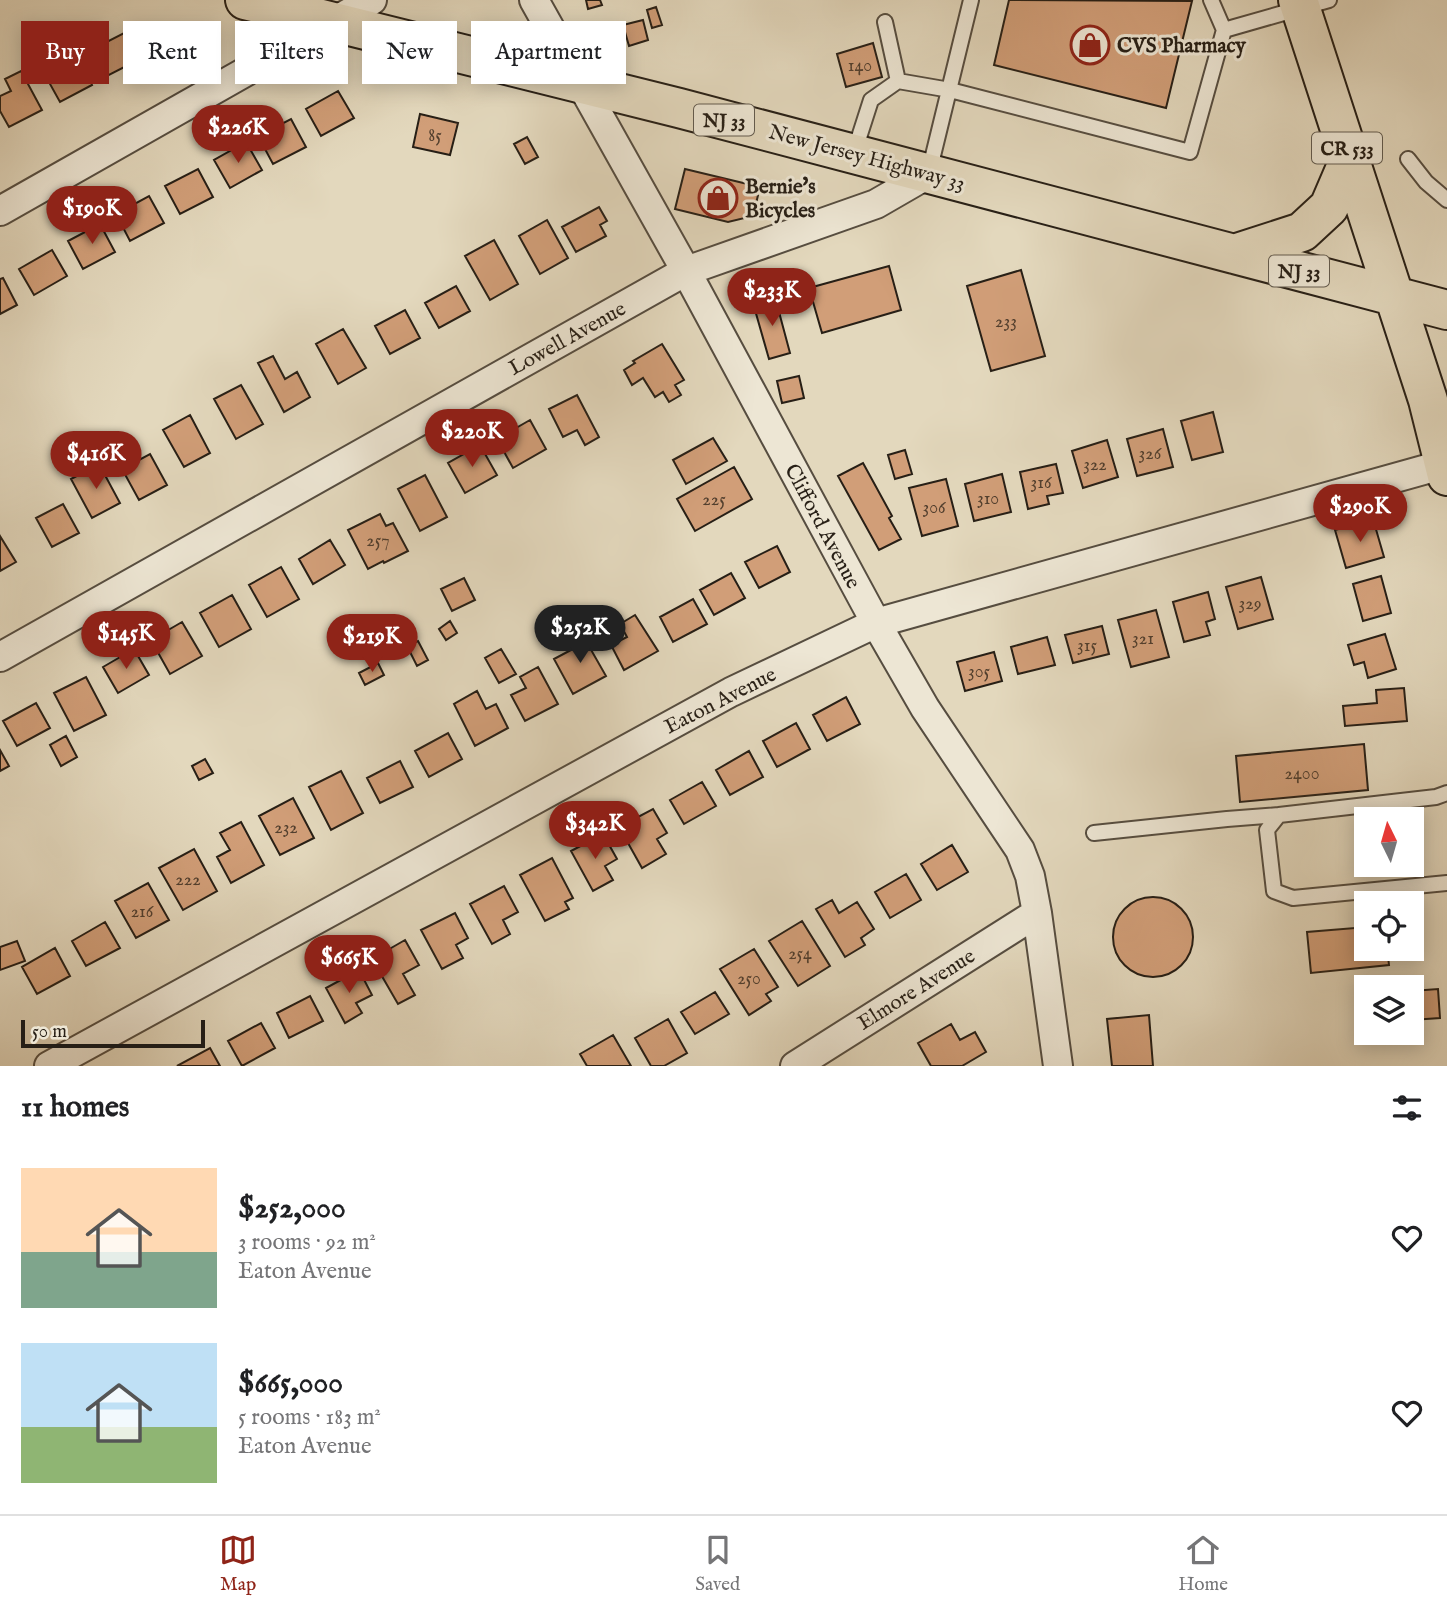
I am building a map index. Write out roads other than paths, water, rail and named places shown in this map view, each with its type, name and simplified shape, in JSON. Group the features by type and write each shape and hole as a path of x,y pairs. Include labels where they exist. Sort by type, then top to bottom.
{"main road":[{"name":"New Jersey Highway 33","path":"245,0 330,21"},
{"name":"CR 533","path":"1309,3 1350,158 1428,400 1446,470"},
{"name":"New Jersey Highway 33","path":"348,25 471,56"},
{"name":"New Jersey Highway 33","path":"584,84 1447,310"},
{"path":"1234,254 1302,232 1329,207 1350,158"}],"street":[{"path":"336,21 372,0"},
{"name":"Clifford Avenue","path":"534,0 546,21"},
{"path":"0,211 235,78"},
{"name":"Clifford Avenue","path":"581,84 686,271 876,623 925,708 1020,850 1030,876 1037,913 1058,1066"},
{"name":"Lowell Avenue","path":"0,657 686,271 876,204 928,174"},
{"name":"Eaton Avenue","path":"49,1066 732,692 876,623 1446,470"},
{"name":"Elmore Avenue","path":"795,1066 1037,913"}],"lane":[{"path":"928,174 971,0"},
{"path":"854,154 871,100 898,80 950,90 1190,152 1224,30 1211,0"},
{"path":"1224,30 1309,3"},
{"path":"885,22 898,80"},
{"path":"1408,159 1426,182 1447,200"},
{"path":"1094,833 1279,816 1436,797 1447,793"},
{"path":"1279,816 1267,830 1274,891 1293,898 1447,883"}],"place":[{"name":"CVS Pharmacy","path":"1090,45"},
{"name":"Bernie's Bicycles","path":"718,198"}]}
